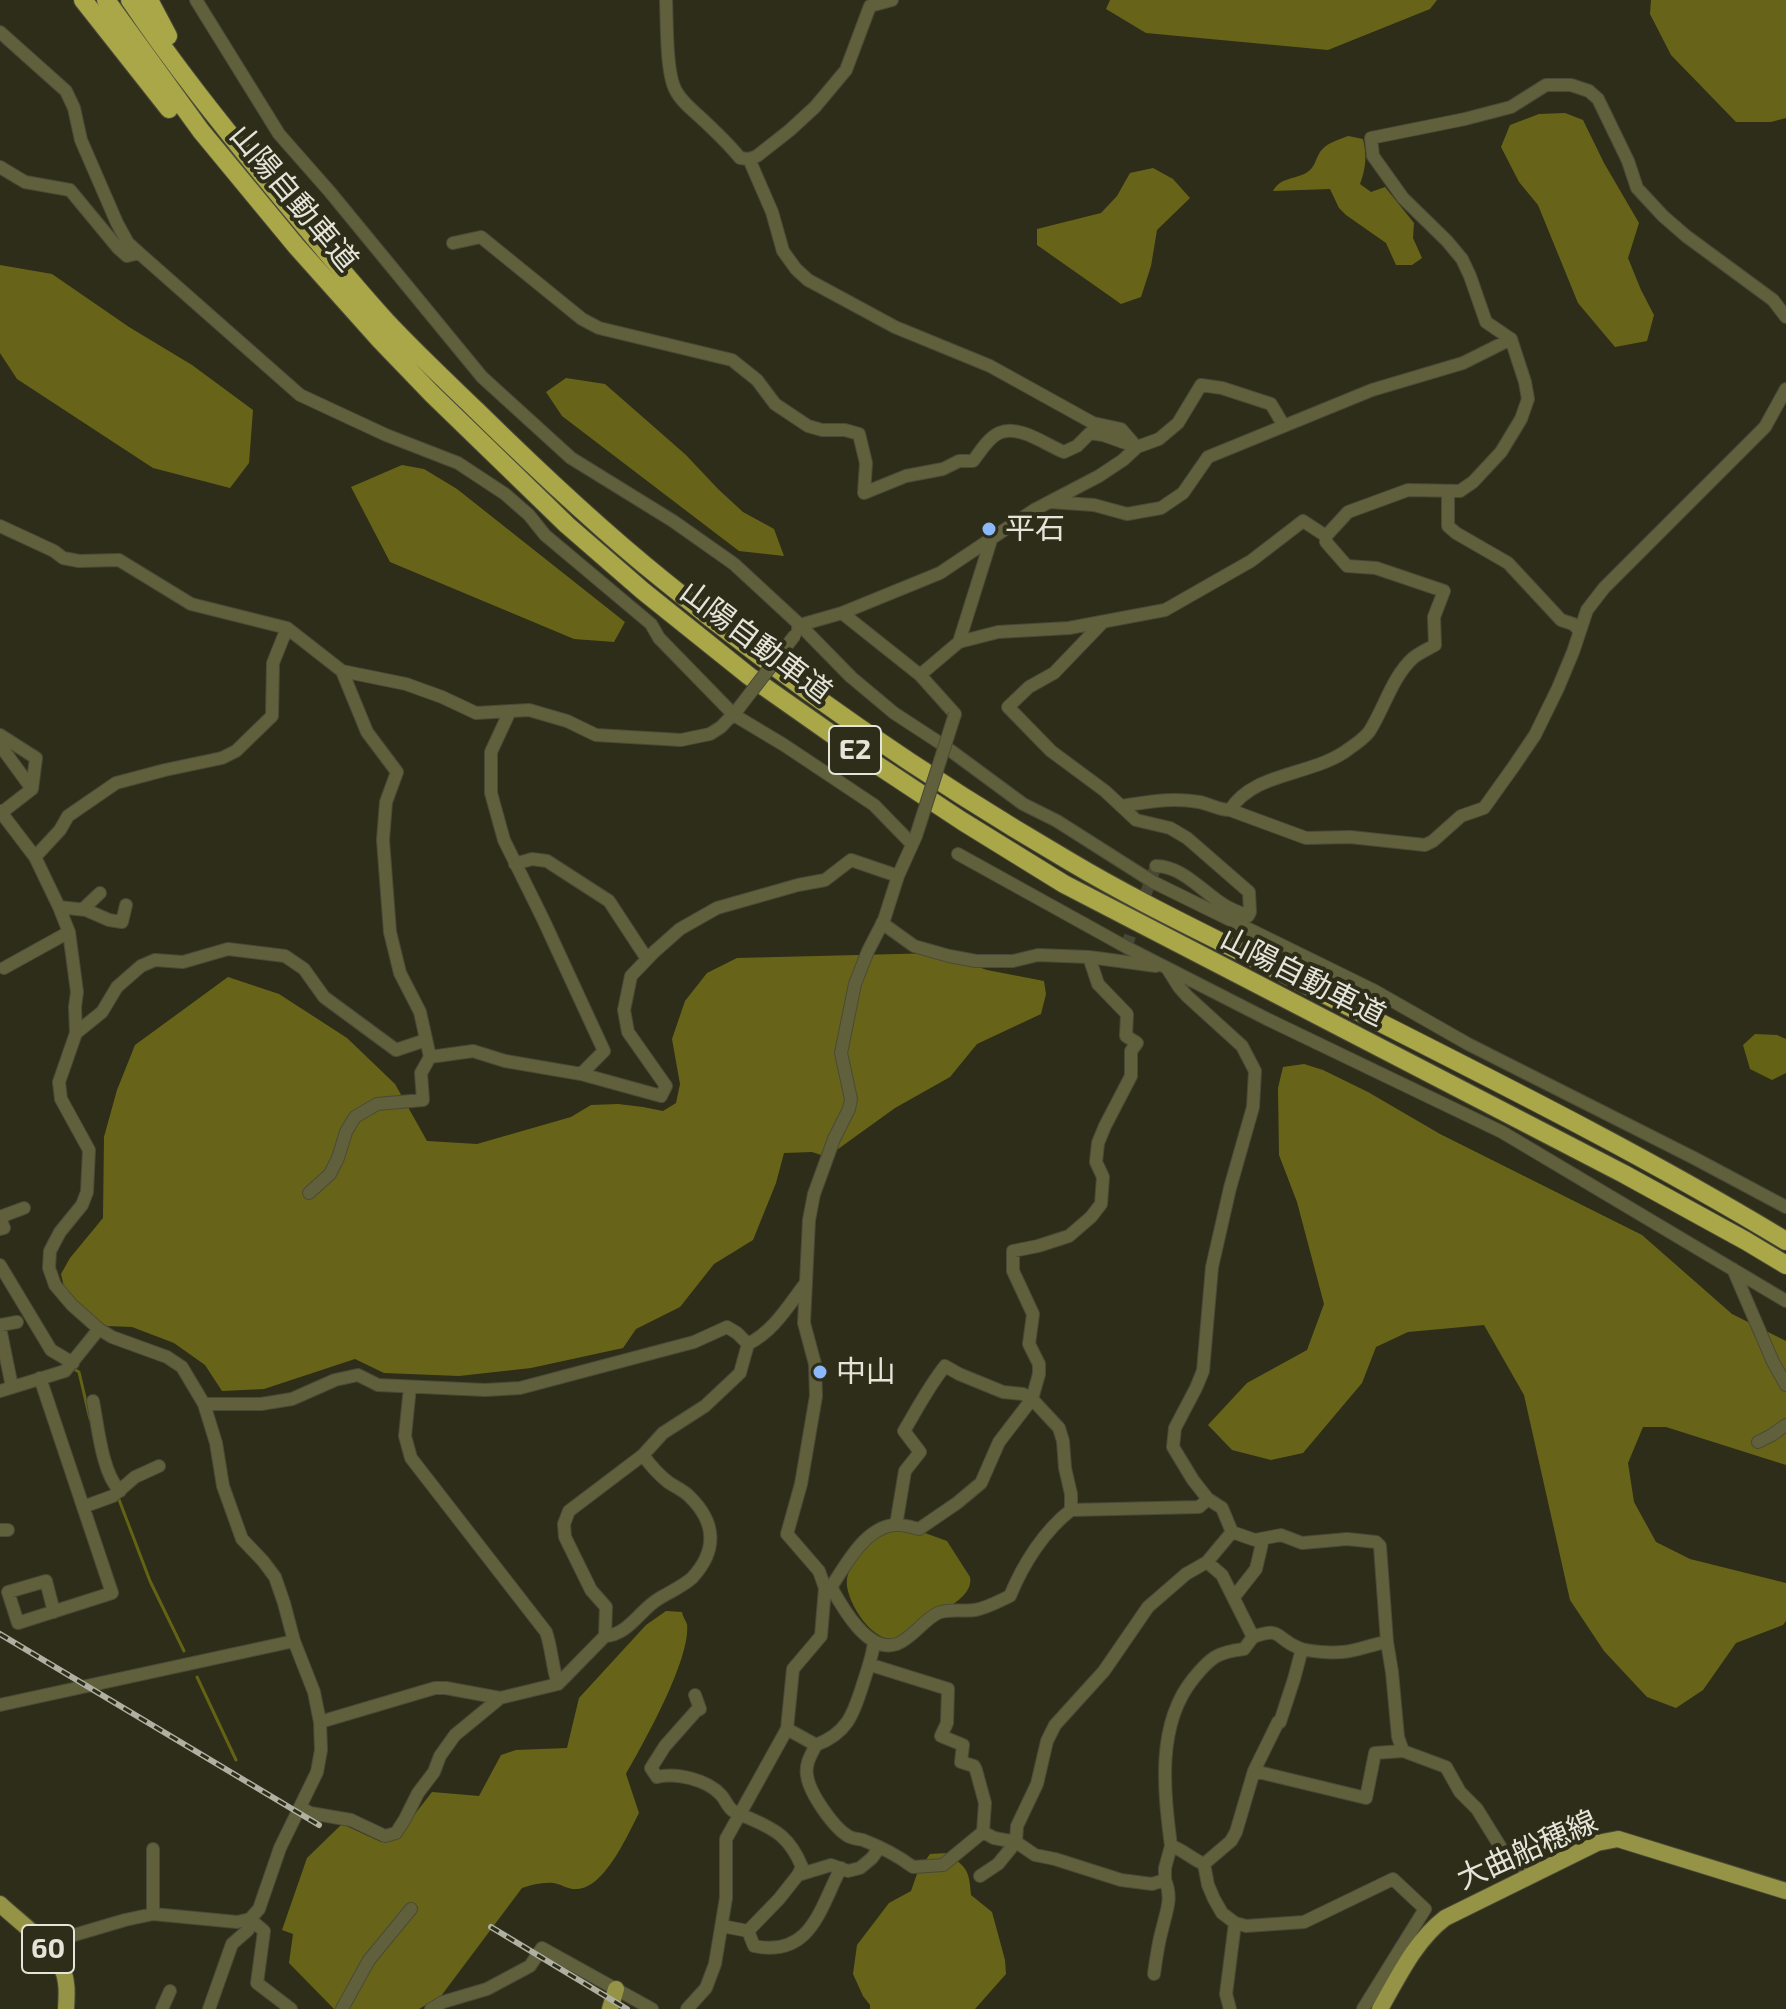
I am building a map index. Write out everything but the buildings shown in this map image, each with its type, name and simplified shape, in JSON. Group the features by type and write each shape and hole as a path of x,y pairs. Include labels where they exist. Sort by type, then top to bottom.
{"highway":[{"path":"83,0 198,143 296,246"},
{"name":"山陽自動車道","path":"106,0 201,131 296,246 432,394 567,525 749,676 962,821 1064,884 1598,1161 1786,1265"},
{"name":"山陽自動車道","path":"130,0 209,109 387,321 581,511 762,658 874,737 1073,864 1502,1085 1786,1241"},
{"path":"149,0 209,109"}],"main road":[{"name":"大曲船穂線","path":"1380,2009 1416,1947 1433,1927 1445,1918 1597,1843 1618,1839 1786,1891"},
{"name":"60","path":"0,1904 51,1951 60,1964 66,1980 66,2009"},
{"path":"610,2009 616,1989"}],"street":[{"path":"666,0 667,38 675,89 740,158 749,159 768,148 815,107 846,70 870,6 892,0"},
{"path":"197,1 279,134 482,377 571,458 673,521 734,564 798,630 894,713 1023,804 1057,821 1153,882 1375,991 1468,1044 1786,1207"},
{"path":"0,32 66,91 74,108 81,140 117,223 128,243 139,253 300,395 386,435 458,463 505,494 529,515 545,535 651,624 659,638 736,712 874,805 913,840"},
{"path":"1230,810 1247,792 1265,782 1321,765 1347,751 1368,733 1402,670 1415,656 1435,645 1434,617 1444,591 1376,568 1347,566 1326,542 1326,536 1348,512 1408,490 1460,491 1473,482 1501,452 1521,419 1528,399 1511,339 1486,322 1462,259 1403,198 1373,156 1371,138 1511,107 1546,85 1571,85 1589,91 1598,99 1637,188 1686,236 1773,300 1786,317"},
{"path":"749,159 772,212 783,251 808,280 895,327 990,366 1093,423 1121,429 1137,447"},
{"path":"0,167 25,182 70,190 118,248 127,256 139,253"},
{"path":"453,243 481,237 582,319 599,328 732,360 757,380 775,404 808,426 859,434 866,463 864,493 906,476 943,469 959,461 973,461 998,433 1011,431 1032,435 1064,452 1077,446 1090,433 1137,447"},
{"path":"1050,502 1094,505 1127,514 1161,508 1183,493 1208,457 1372,390 1463,363 1511,339"},
{"path":"0,526 63,558 79,561 119,560 191,604 287,628 342,671 406,684 476,713 529,710 567,721 596,735 681,740 710,734 721,727 736,712 798,630 940,573 1034,510 1099,476 1137,447 1159,439 1178,423 1201,385 1222,388 1271,404 1284,426"},
{"path":"1121,806 1168,799 1202,802 1306,838 1350,837 1425,845 1433,841 1461,816 1484,808 1535,735 1573,652 1587,610 1604,588 1765,427 1786,389"},
{"path":"1448,492 1448,526 1508,563 1561,620 1579,630"},
{"path":"920,675 959,642 998,632 1069,628 1165,610 1251,561 1303,521 1326,536"},
{"path":"959,642 991,540"},
{"path":"842,613 920,675 955,714 890,904 855,984 841,1053 851,1099 814,1194 809,1220 804,1323 815,1364 816,1396 801,1484 787,1534 819,1571 842,1608 874,1643 890,1645 899,1643 935,1614 979,1610 1010,1596 1032,1553 1060,1518 1071,1510 1199,1507 1208,1499"},
{"path":"1103,622 1054,673 1029,687 1008,707 1051,751 1105,791 1136,820 1170,828 1227,871 1249,892 1248,916 1226,907 1193,881 1165,866 1156,866"},
{"path":"35,857 60,830 68,816 116,783 222,758 250,739 272,716 273,663 287,628"},
{"path":"309,1193 330,1174 355,1117 377,1104 423,1100 421,1073 430,1057 420,1012 400,973 390,932 383,840 386,802 397,772 367,732 342,671"},
{"path":"510,711 491,752 491,793 504,840 604,1051 581,1074"},
{"path":"0,735 36,758 32,789 1,812 35,857 69,932 77,992 70,1010 76,1033"},
{"path":"0,745 32,789"},
{"path":"958,854 1167,968 1502,1132 1786,1301"},
{"path":"515,864 532,859 547,861 609,901 647,959"},
{"path":"430,1057 473,1051 505,1061 581,1074 661,1096 666,1086 628,1032 624,1010 631,976 647,959 680,929 717,908 825,880 851,860 898,876"},
{"path":"83,909 100,893"},
{"path":"59,907 83,909 122,922 126,905"},
{"path":"882,923 914,946 976,961 1013,961 1038,955 1089,957 1167,968 1187,996 1242,1046 1255,1071 1253,1107 1212,1267 1203,1371 1175,1428 1173,1447 1208,1499 1222,1508 1232,1532 1255,1540 1281,1535 1302,1543 1347,1539 1376,1542 1380,1546 1387,1642 1398,1737 1403,1751"},
{"path":"4,968 69,932"},
{"path":"209,2009 232,1944 248,1930 250,1919 259,1909 280,1848 317,1772 321,1750 320,1722 314,1692 294,1641 275,1577 242,1539 223,1486 216,1443 204,1404 182,1367 167,1357 112,1337 99,1329 55,1285 49,1268 50,1251 60,1232 82,1205 87,1192 89,1150 61,1099 59,1082 76,1033 102,1012 117,987 131,973 155,960 183,962 228,949 285,956 304,969 324,997 396,1050 426,1040"},
{"path":"687,2009 706,1988 715,1964 726,1898 726,1839 787,1729 793,1669 821,1636 828,1587 866,1539 881,1528 896,1525 919,1529 981,1483 999,1442 1032,1399 1039,1374 1039,1364 1029,1344 1033,1314 1013,1271 1013,1251 1069,1236 1101,1204 1103,1177 1096,1162 1098,1143 1131,1076 1131,1051 1137,1043 1126,1036 1127,1014 1098,984 1089,957"},
{"path":"0,1229 4,1228 0,1218 24,1208"},
{"path":"0,1265 51,1350 70,1366"},
{"path":"1733,1269 1786,1385"},
{"path":"320,1722 435,1688 500,1698 558,1684 605,1636 606,1607 591,1590 565,1537 564,1524 569,1511 643,1455 663,1433 705,1406 740,1373 748,1344 774,1326 805,1284"},
{"path":"17,1322 0,1326 6,1389 70,1366 99,1329"},
{"path":"204,1404 261,1404 292,1399 335,1380 358,1375 378,1385 485,1390 520,1388 694,1342 727,1327 748,1344"},
{"path":"896,1525 905,1471 920,1452 904,1431 932,1382 945,1366 1003,1392 1023,1394 1032,1399 1059,1428 1071,1510"},
{"path":"40,1378 112,1593 54,1612"},
{"path":"410,1387 405,1436 411,1458 546,1632 558,1684"},
{"path":"93,1401 107,1466 117,1494"},
{"path":"1758,1442 1786,1425"},
{"path":"605,1636 619,1632 650,1603 691,1579 708,1553 711,1540 710,1530 688,1495 650,1466 643,1455"},
{"path":"83,1507 117,1494 135,1477 159,1466"},
{"path":"980,1876 998,1864 1016,1842 1017,1826 1037,1784 1047,1741 1055,1725 1104,1671 1148,1607 1186,1574 1207,1562 1232,1532"},
{"path":"1234,1597 1256,1569 1263,1539"},
{"path":"1207,1562 1222,1575 1253,1637"},
{"path":"1154,1974 1170,1902 1165,1880 1171,1846 1165,1770 1171,1721 1188,1685 1203,1667 1222,1652 1244,1649 1253,1637 1268,1632 1276,1632 1302,1649 1345,1652 1387,1642"},
{"path":"0,1705 294,1641"},
{"path":"787,1729 816,1745 842,1729 854,1714 871,1665 874,1643"},
{"path":"1204,1864 1231,1841 1236,1832 1260,1755 1280,1722 1302,1649"},
{"path":"816,1745 808,1761 807,1775 813,1794 825,1813 848,1836 888,1850 913,1867 933,1867 943,1865 983,1832 985,1803 976,1770 974,1766 961,1762 963,1745 941,1736 947,1723 948,1689 871,1665"},
{"path":"695,1695 700,1709 665,1746 651,1768 657,1777 677,1775 709,1785 720,1793 732,1811 786,1838 802,1867 779,1899 748,1931"},
{"path":"300,1807 310,1813 351,1820 385,1836 396,1833 455,1735 500,1698"},
{"path":"1254,1771 1366,1798 1375,1753 1403,1751 1446,1767 1460,1792 1477,1809 1503,1851 1529,1876"},
{"path":"983,1832 994,1838 1016,1842 1035,1855 1121,1880 1152,1884 1165,1880"},
{"path":"1171,1846 1204,1864"},
{"path":"798,1875 831,1865 848,1871 860,1868 879,1848"},
{"path":"153,1849 153,1914"},
{"path":"1204,1864 1208,1885 1222,1913 1235,1923 1246,1926 1304,1922 1393,1879 1425,1909 1363,2009"},
{"path":"748,1931 754,1946 767,1948 801,1939 813,1926 841,1868"},
{"path":"342,2009 369,1960 411,1909"},
{"path":"51,1951 64,1938 153,1914 237,1922 250,1919"},
{"path":"250,1919 264,1931 257,1983 291,2009"},
{"path":"1230,2009 1226,1994 1235,1923"},
{"path":"722,1926 748,1931"},
{"path":"431,2009 443,2002 487,1989 530,1966 542,1948 652,2009"},
{"path":"162,2009 170,1991"}],"shaded area":[{"path":"1110,0 1437,0 1430,9 1328,50 1146,33 1106,9"},
{"path":"1651,0 1786,0 1786,118 1771,122 1736,122 1671,55 1650,14"},
{"path":"1565,113 1583,120 1639,223 1628,258 1654,315 1647,341 1615,347 1578,303 1538,205 1519,182 1501,147 1510,125 1539,114"},
{"path":"1348,136 1363,139 1365,162 1360,184 1371,192 1385,187 1414,223 1413,238 1422,258 1412,265 1396,265 1386,243 1346,215 1330,189 1273,191 1284,181 1309,171 1323,149"},
{"path":"1153,168 1173,179 1190,198 1157,230 1151,266 1141,297 1121,304 1037,245 1037,229 1101,213 1117,196 1130,173"},
{"path":"0,265 52,274 129,327 192,365 253,410 249,463 230,488 153,468 17,379 0,353"},
{"path":"566,378 605,384 686,455 743,512 774,529 784,556 739,551 562,416 546,392"},
{"path":"402,465 424,469 457,489 625,622 614,642 574,639 390,562 351,487"},
{"path":"938,953 987,970 1044,981 1046,994 1041,1014 977,1044 950,1077 895,1108 827,1157 812,1152 784,1153 776,1183 753,1240 714,1264 680,1307 636,1329 623,1348 531,1368 459,1376 384,1373 355,1359 264,1389 222,1391 205,1365 174,1343 132,1327 107,1326 91,1318 64,1287 61,1274 70,1258 103,1218 104,1137 117,1090 135,1045 228,977 279,994 347,1038 395,1084 427,1141 477,1144 571,1117 591,1105 618,1104 663,1111 676,1103 680,1084 672,1039 685,1001 707,973 737,958"},
{"path":"1755,1034 1777,1035 1786,1039 1786,1073 1772,1080 1750,1069 1743,1045"},
{"path":"1304,1064 1368,1092 1440,1134 1642,1235 1732,1314 1786,1341 1786,1465 1666,1427 1643,1427 1628,1463 1634,1502 1656,1542 1690,1559 1786,1583 1786,1621 1783,1625 1736,1643 1703,1690 1676,1708 1647,1697 1604,1651 1570,1600 1524,1395 1484,1325 1408,1332 1376,1347 1362,1383 1303,1453 1271,1460 1232,1450 1208,1425 1247,1383 1307,1350 1324,1304 1297,1202 1279,1155 1278,1088 1283,1067"},
{"path":"897,1529 925,1533 947,1541 970,1577 970,1582 967,1591 955,1603 892,1639 875,1633 860,1616 850,1597 847,1579 855,1560 869,1541 878,1533"},
{"path":"666,1611 682,1612 687,1624 682,1658 665,1700 626,1774 639,1813 606,1870 597,1880 577,1889 549,1883 522,1888 441,1996 419,2009 334,2009 289,1963 293,1934 282,1930 307,1858 342,1824 381,1842 397,1837 432,1792 479,1796 501,1755 516,1750 567,1748 579,1698 646,1625"},
{"path":"947,1853 966,1870 971,1895 992,1912 1006,1974 975,2009 870,2009 853,1974 857,1945 889,1903 911,1891 918,1871 930,1854"}],"waterway":[{"path":"72,1368 79,1372 90,1419"},
{"path":"118,1497 150,1581 184,1651"},
{"path":"197,1677 236,1760"}],"tunnel":[{"path":"1126,947 1156,866"}],"railway":[{"path":"0,1634 319,1825"},
{"path":"491,1927 627,2009"}],"place":[{"name":"平石","path":"989,529"},
{"name":"中山","path":"820,1372"}]}
